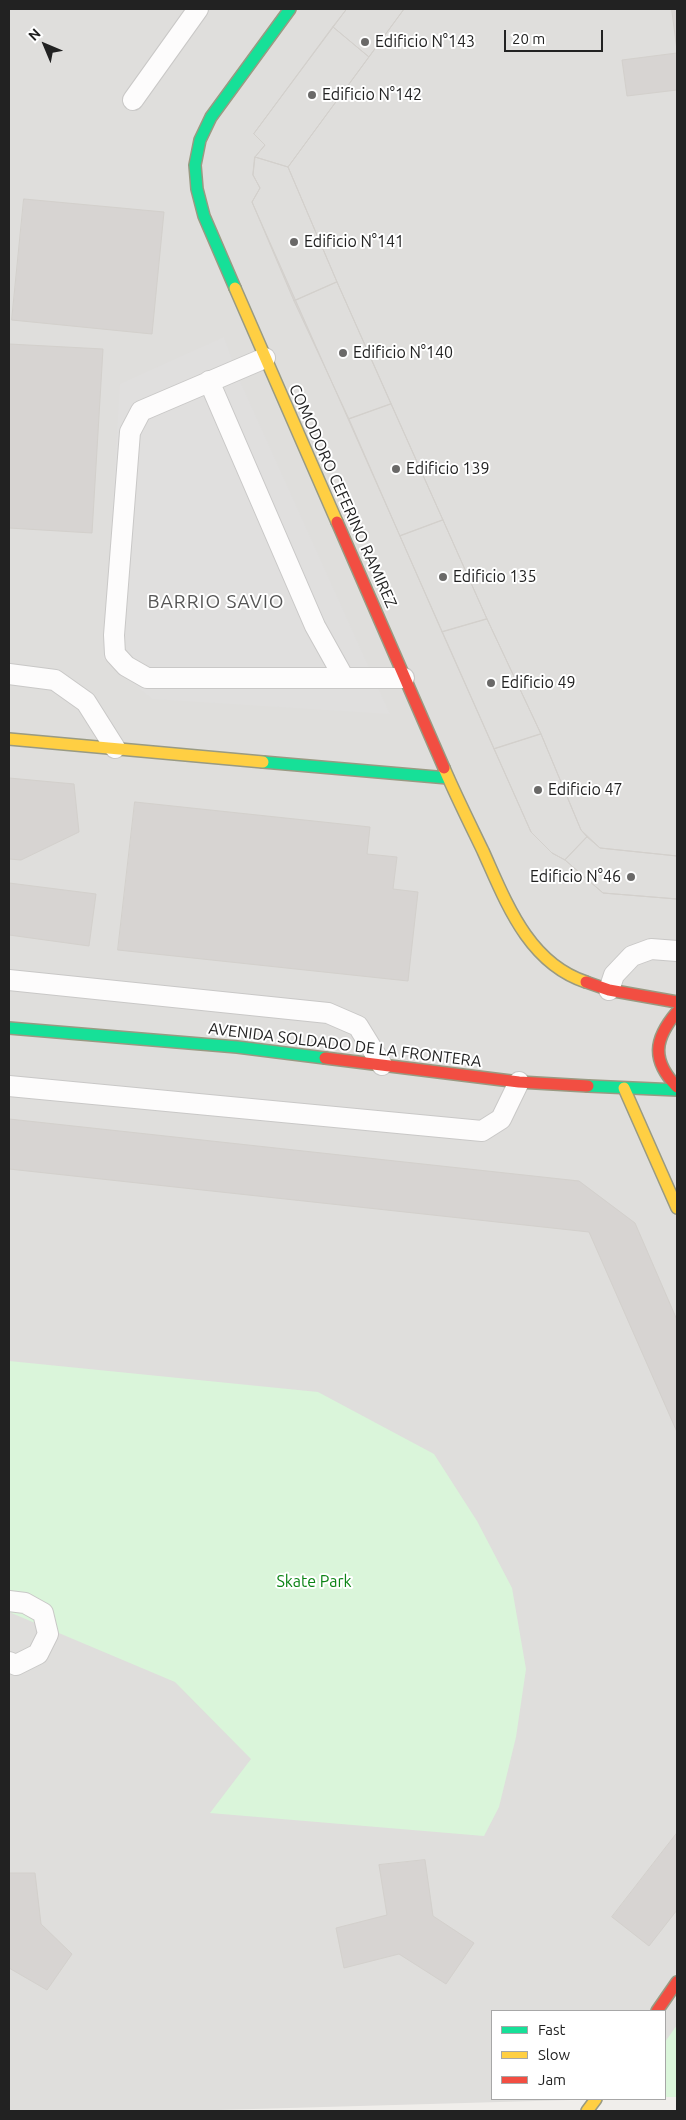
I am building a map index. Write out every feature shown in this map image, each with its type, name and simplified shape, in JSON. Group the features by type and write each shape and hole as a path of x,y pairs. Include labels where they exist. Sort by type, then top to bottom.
{"street":[{"name":"COMODORO CEFERINO RAMIREZ","path":"290,9 211,117 200,140 195,165 197,190 204,216 448,778 515,920 532,944 555,966 582,981 609,990"},
{"path":"9,739 448,778"},
{"path":"609,990 677,1002"},
{"path":"677,1012 665,1025 658,1043 659,1062 667,1079 677,1089"},
{"name":"AVENIDA SOLDADO DE LA FRONTERA","path":"9,1028 237,1047 520,1082 677,1089"},
{"path":"624,1088 677,1208"},
{"path":"658,2010 677,1982"},
{"path":"587,2111 595,2100"}],"lane":[{"path":"133,100 198,9"},
{"path":"265,358 141,411 130,432 114,635 115,654 126,666 147,678 404,678"},
{"path":"209,382 315,626 344,678"},
{"path":"9,674 55,680 86,702 115,748"},
{"path":"609,990 614,975 632,956 651,949 677,951"},
{"path":"9,980 328,1013 358,1026 382,1066"},
{"path":"9,1086 482,1131 501,1119 520,1082"},
{"path":"9,1601 25,1603 43,1613 48,1634 38,1654 16,1665 9,1662"}],"shaded area":[{"path":"9,9 677,9 677,2097 666,2097 666,2010 491,2010 491,2100 570,2100 184,2111 9,2111"},
{"path":"224,337 240,381 390,714 152,699 103,659 120,384"}],"green space":[{"name":"Skate Park","path":"9,1361 318,1392 434,1454 477,1521 512,1588 526,1669 516,1737 499,1807 484,1836 210,1813 251,1759 175,1682 9,1612"},
{"path":"677,2025 677,2097 666,2097 666,2041"}],"building":[{"path":"347,9 404,9 288,167 487,619 541,734 581,830 600,848 677,856 677,899 603,893 565,860 552,853 531,832 252,202 260,188 253,175 255,157 265,145 254,134"},
{"name":"Edificio N°143","path":"347,9 404,9 369,57 333,27"},
{"path":"672,9 677,9 677,53"},
{"name":"Edificio N°142","path":"333,27 369,57 288,167 255,157 265,145 254,134"},
{"path":"677,53 677,90 627,96 622,60"},
{"name":"Edificio N°141","path":"255,157 288,167 337,282 294,301 252,202 260,188 253,175"},
{"path":"24,199 164,212 152,334 12,320"},
{"name":"Edificio N°140","path":"337,282 391,404 349,419 294,301"},
{"path":"9,344 103,349 92,533 9,528"},
{"name":"Edificio 139","path":"391,404 443,520 400,536 349,419"},
{"name":"Edificio 135","path":"443,520 487,619 442,632 400,536"},
{"name":"Edificio 49","path":"487,619 541,734 494,749 442,632"},
{"name":"Edificio 47","path":"541,734 581,830 587,837 565,860 552,853 531,832 494,749"},
{"path":"9,778 74,784 79,832 21,860 9,859"},
{"path":"135,802 370,827 367,854 397,857 393,889 418,892 408,981 118,950"},
{"name":"Edificio N°46","path":"587,837 600,848 677,856 677,899 603,893 565,860"},
{"path":"9,883 96,894 89,946 9,935"},
{"path":"9,1119 579,1181 635,1223 677,1320 677,1432 589,1232 9,1169"},
{"path":"677,1833 677,1910 649,1946 612,1917"},
{"path":"425,1860 433,1916 474,1943 446,1984 399,1954 344,1968 336,1928 387,1915 379,1865"},
{"path":"9,1873 35,1873 41,1924 72,1954 47,1990 9,1968"}],"traffic: fast":[{"path":"235,288 204,216 197,189 195,165 200,140 211,117 290,9"},
{"path":"263,762 448,778"},
{"path":"9,1028 237,1047 325,1058"},
{"path":"588,1086 677,1090"}],"traffic: slow":[{"path":"235,288 337,522"},
{"path":"9,739 263,762"},
{"path":"444,768 510,910 521,929 549,961 566,973 586,982"},
{"path":"624,1088 677,1208"},
{"path":"587,2111 595,2100"}],"traffic: jam":[{"path":"337,522 444,768"},
{"path":"586,982 609,990 677,1002"},
{"path":"677,1012 664,1031 660,1040 659,1050 663,1068 677,1087"},
{"path":"325,1058 519,1082 588,1086"},
{"path":"658,2010 677,1982"}],"place":[{"name":"Edificio N°143","path":"365,42"},
{"name":"Edificio N°142","path":"312,95"},
{"name":"Edificio N°141","path":"294,242"},
{"name":"Edificio N°140","path":"343,353"},
{"name":"Edificio 139","path":"396,469"},
{"name":"Edificio 135","path":"443,577"},
{"name":"Edificio 49","path":"491,683"},
{"name":"Edificio 47","path":"538,790"},
{"name":"Edificio N°46","path":"631,877"}],"district":[{"name":"BARRIO SAVIO","path":"216,602"}]}
